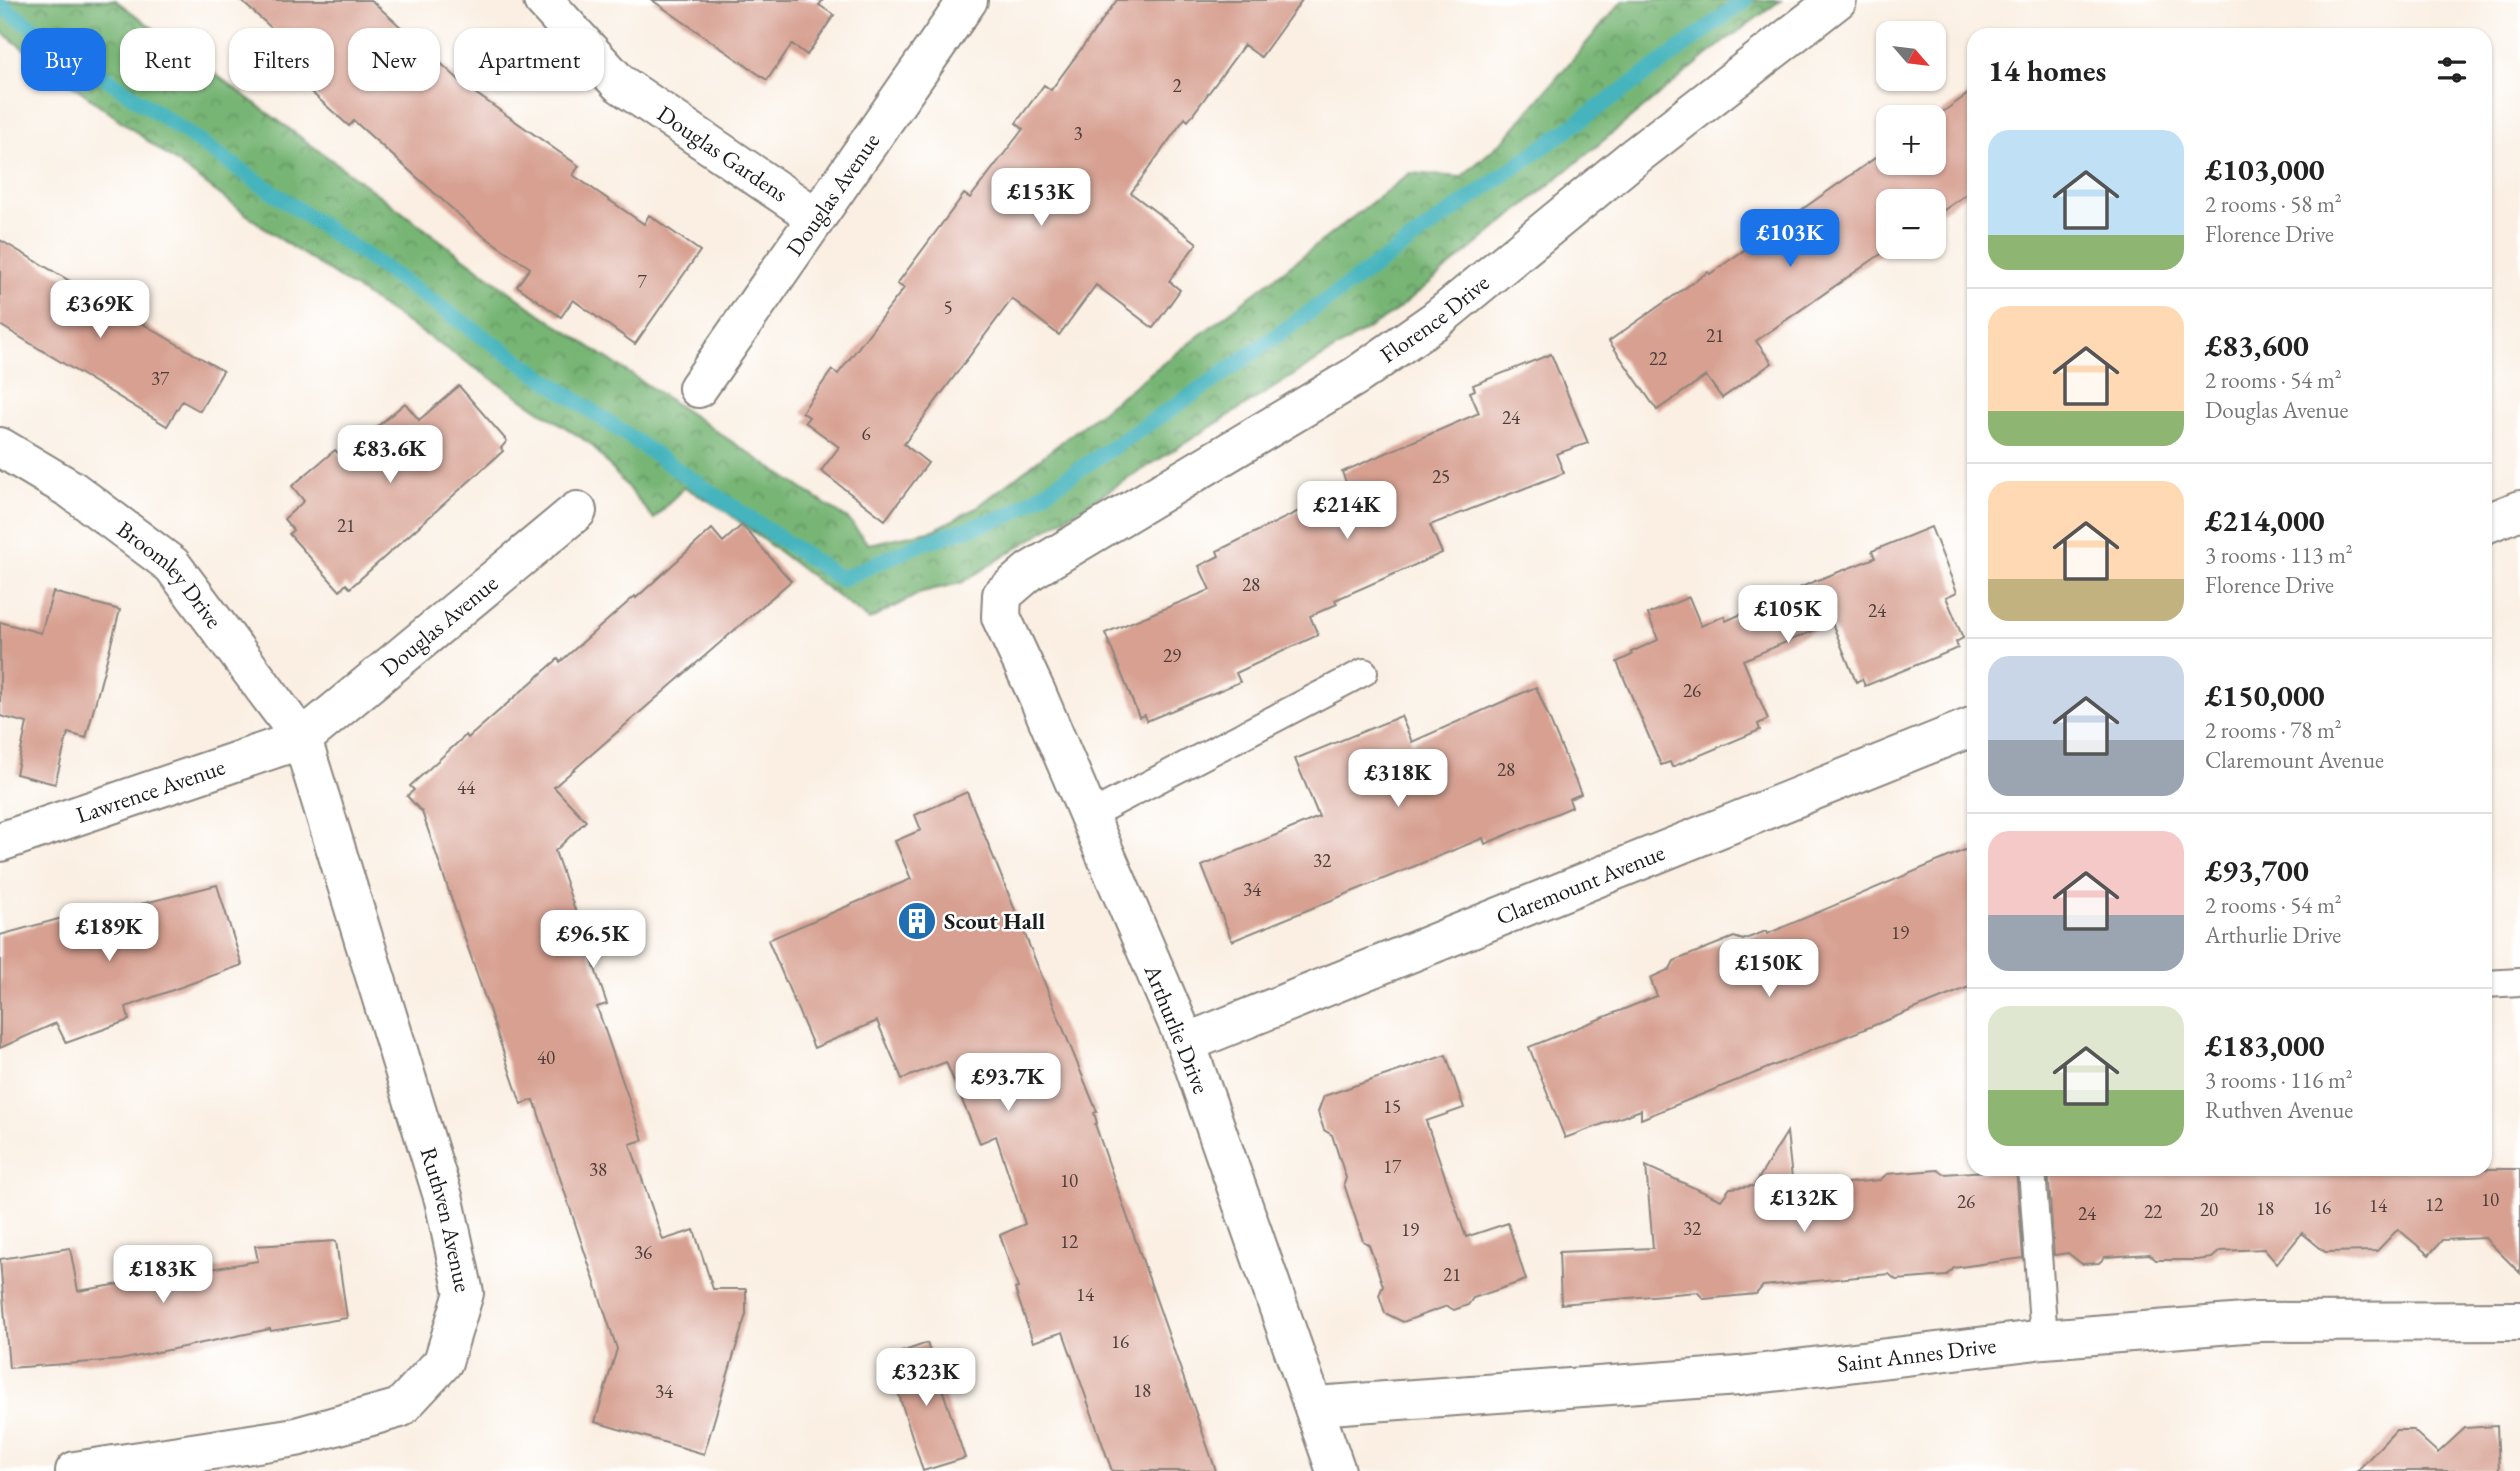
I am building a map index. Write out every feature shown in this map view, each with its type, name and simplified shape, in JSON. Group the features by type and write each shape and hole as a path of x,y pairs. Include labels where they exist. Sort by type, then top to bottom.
{"street":[{"name":"Douglas Gardens","path":"543,0 619,83 816,217"},
{"name":"Douglas Avenue","path":"698,388 968,0"},
{"name":"Florence Drive","path":"1002,595 1030,571 1356,376 1436,320 1633,158 1838,0"},
{"name":"Broomley Drive","path":"0,447 72,490 172,565 302,739"},
{"path":"2492,521 2520,510"},
{"name":"Douglas Avenue","path":"302,739 578,512"},
{"name":"Arthurlie Drive","path":"1002,595 1001,617 1186,1043 1336,1471"},
{"name":"Claremount Avenue","path":"1186,1043 1967,729"},
{"name":"Lawrence Avenue","path":"0,842 302,739"},
{"name":"Ruthven Avenue","path":"75,1471 296,1437 400,1408 443,1362 464,1293 444,1200 302,739"},
{"name":"Saint Annes Drive","path":"1315,1406 1739,1376 2044,1339 2257,1322 2520,1321"}],"lane":[{"path":"1088,816 1364,672"},
{"path":"2492,984 2520,982"},
{"path":"2032,1176 2044,1339"}],"green space":[{"path":"0,0 115,0 153,28 120,28 120,91 215,91 215,74 229,84 229,91 238,91 529,306 849,520 868,544 934,530 976,508 1410,173 1461,177 1505,139 1623,0 1781,0 1721,44 1393,313 961,583 922,592 869,620 724,510 684,487 654,519 592,445 274,235 81,91 106,91 106,28 21,28 21,47 0,31"}],"building":[{"path":"240,0 371,0 402,28 348,28 348,91 440,91 440,63 454,75 454,91 472,91 579,166 573,175 644,224 649,215 700,251 635,344 573,300 561,317 517,286 530,268 478,232 354,121 349,126 310,91 334,91 334,28 272,28"},
{"path":"652,0 823,0 819,5 834,15 807,55 792,44 767,80"},
{"path":"1117,0 1302,0 1261,57 1244,45 1188,121 1185,118 1131,193 1197,243 1169,281 1180,290 1153,328 1096,285 1059,335 1012,299 904,444 928,463 885,520 821,471 839,447 805,422 809,417 802,412 832,370 838,374 904,288 897,284 964,194 970,198 1023,129 1016,123 1044,85 1051,90"},
{"path":"1967,95 1967,194 1946,209 1946,189 1876,189 1876,257 1756,341 1772,363 1722,398 1706,376 1657,410 1609,341 1708,272 1710,274 1876,157 1876,175 1946,175 1946,110"},
{"path":"0,240 223,371 200,411 182,401 167,426 0,325"},
{"path":"1551,354 1588,443 1556,454 1564,473 1430,525 1442,553 1335,600 1337,604 1310,616 1318,635 1236,673 1240,682 1147,721 1145,715 1139,717 1105,633 1210,590 1199,566 1219,556 1217,551 1348,487 1342,472 1479,413 1470,392 1475,390 1473,385"},
{"path":"459,386 507,441 501,448 503,451 350,588 346,584 340,591 289,534 293,530 284,519 304,501 292,486 335,450 342,457 405,403 419,420"},
{"path":"742,525 791,581 554,787 586,821 555,851 607,1004 597,1007 643,1140 630,1144 663,1240 694,1230 713,1289 746,1289 746,1314 704,1454 595,1422 617,1349 534,1100 521,1104 422,812 407,796 414,790 410,786 466,735 468,738 558,659 560,662 712,529 723,542"},
{"path":"1931,527 1957,592 1946,597 1963,638 1956,642 1958,648 1865,686 1862,679 1856,682 1832,623 1743,660 1768,719 1758,724 1760,730 1672,767 1670,762 1661,765 1617,662 1632,655 1631,652 1658,640 1648,614 1689,597 1701,626 1724,616 1726,621 1815,581 1875,558 1872,551"},
{"path":"53,592 120,610 86,738 68,733 55,784 16,774 27,723 0,716 0,622 41,633"},
{"path":"1536,687 1581,794 1569,799 1572,807 1485,844 1483,838 1232,941 1202,866 1319,817 1295,759 1401,716 1412,742"},
{"path":"967,792 1097,1112 1094,1113 1095,1124 1216,1471 1112,1471 1063,1332 1033,1342 1000,1235 1025,1224 996,1136 980,1143 946,1062 902,1079 877,1021 814,1048 768,940 911,879 895,841 921,830 915,815"},
{"path":"1967,849 1967,988 1641,1119 1641,1110 1565,1138 1529,1047 1657,996 1650,978 1670,969 1674,961 1734,937 1743,940 1766,931 1767,934"},
{"path":"217,885 242,965 126,1007 129,1020 66,1043 56,1023 0,1048 0,935 99,908 101,914"},
{"path":"1446,1055 1464,1108 1426,1121 1466,1237 1508,1223 1526,1280 1473,1298 1468,1305 1454,1310 1447,1306 1403,1322 1385,1313 1379,1295 1383,1286 1377,1268 1369,1245 1363,1241 1344,1184 1346,1178 1332,1135 1324,1130 1318,1112 1324,1096"},
{"path":"1787,1132 1793,1188 1880,1180 1887,1174 1938,1170 1944,1174 1967,1172 1967,1176 2017,1176 2023,1258 1954,1268 1946,1276 1896,1280 1889,1274 1763,1286 1756,1294 1704,1299 1697,1292 1561,1304 1559,1252 1653,1248 1646,1166 1721,1200 1730,1188 1754,1186"},
{"path":"2492,1169 2520,1169 2520,1273 2485,1238 2442,1240 2429,1255 2398,1229 2377,1251 2325,1252 2302,1233 2277,1264 2264,1249 2220,1251 2212,1258 2197,1260 2156,1260 2149,1254 2105,1257 2099,1263 2082,1264 2068,1253 2054,1255 2048,1176 2492,1176"},
{"path":"336,1241 347,1318 271,1331 270,1329 120,1360 9,1368 0,1259 70,1248 78,1291 258,1261 255,1246"},
{"path":"927,1343 965,1458 923,1471 887,1357"},
{"path":"2497,1426 2499,1471 2357,1471 2396,1430 2413,1430 2438,1453 2465,1428"}],"waterway":[{"path":"0,5 841,579 920,544 1010,515 1207,385 1660,64 1745,0"}],"place":[{"name":"Scout Hall","path":"917,921"}]}
